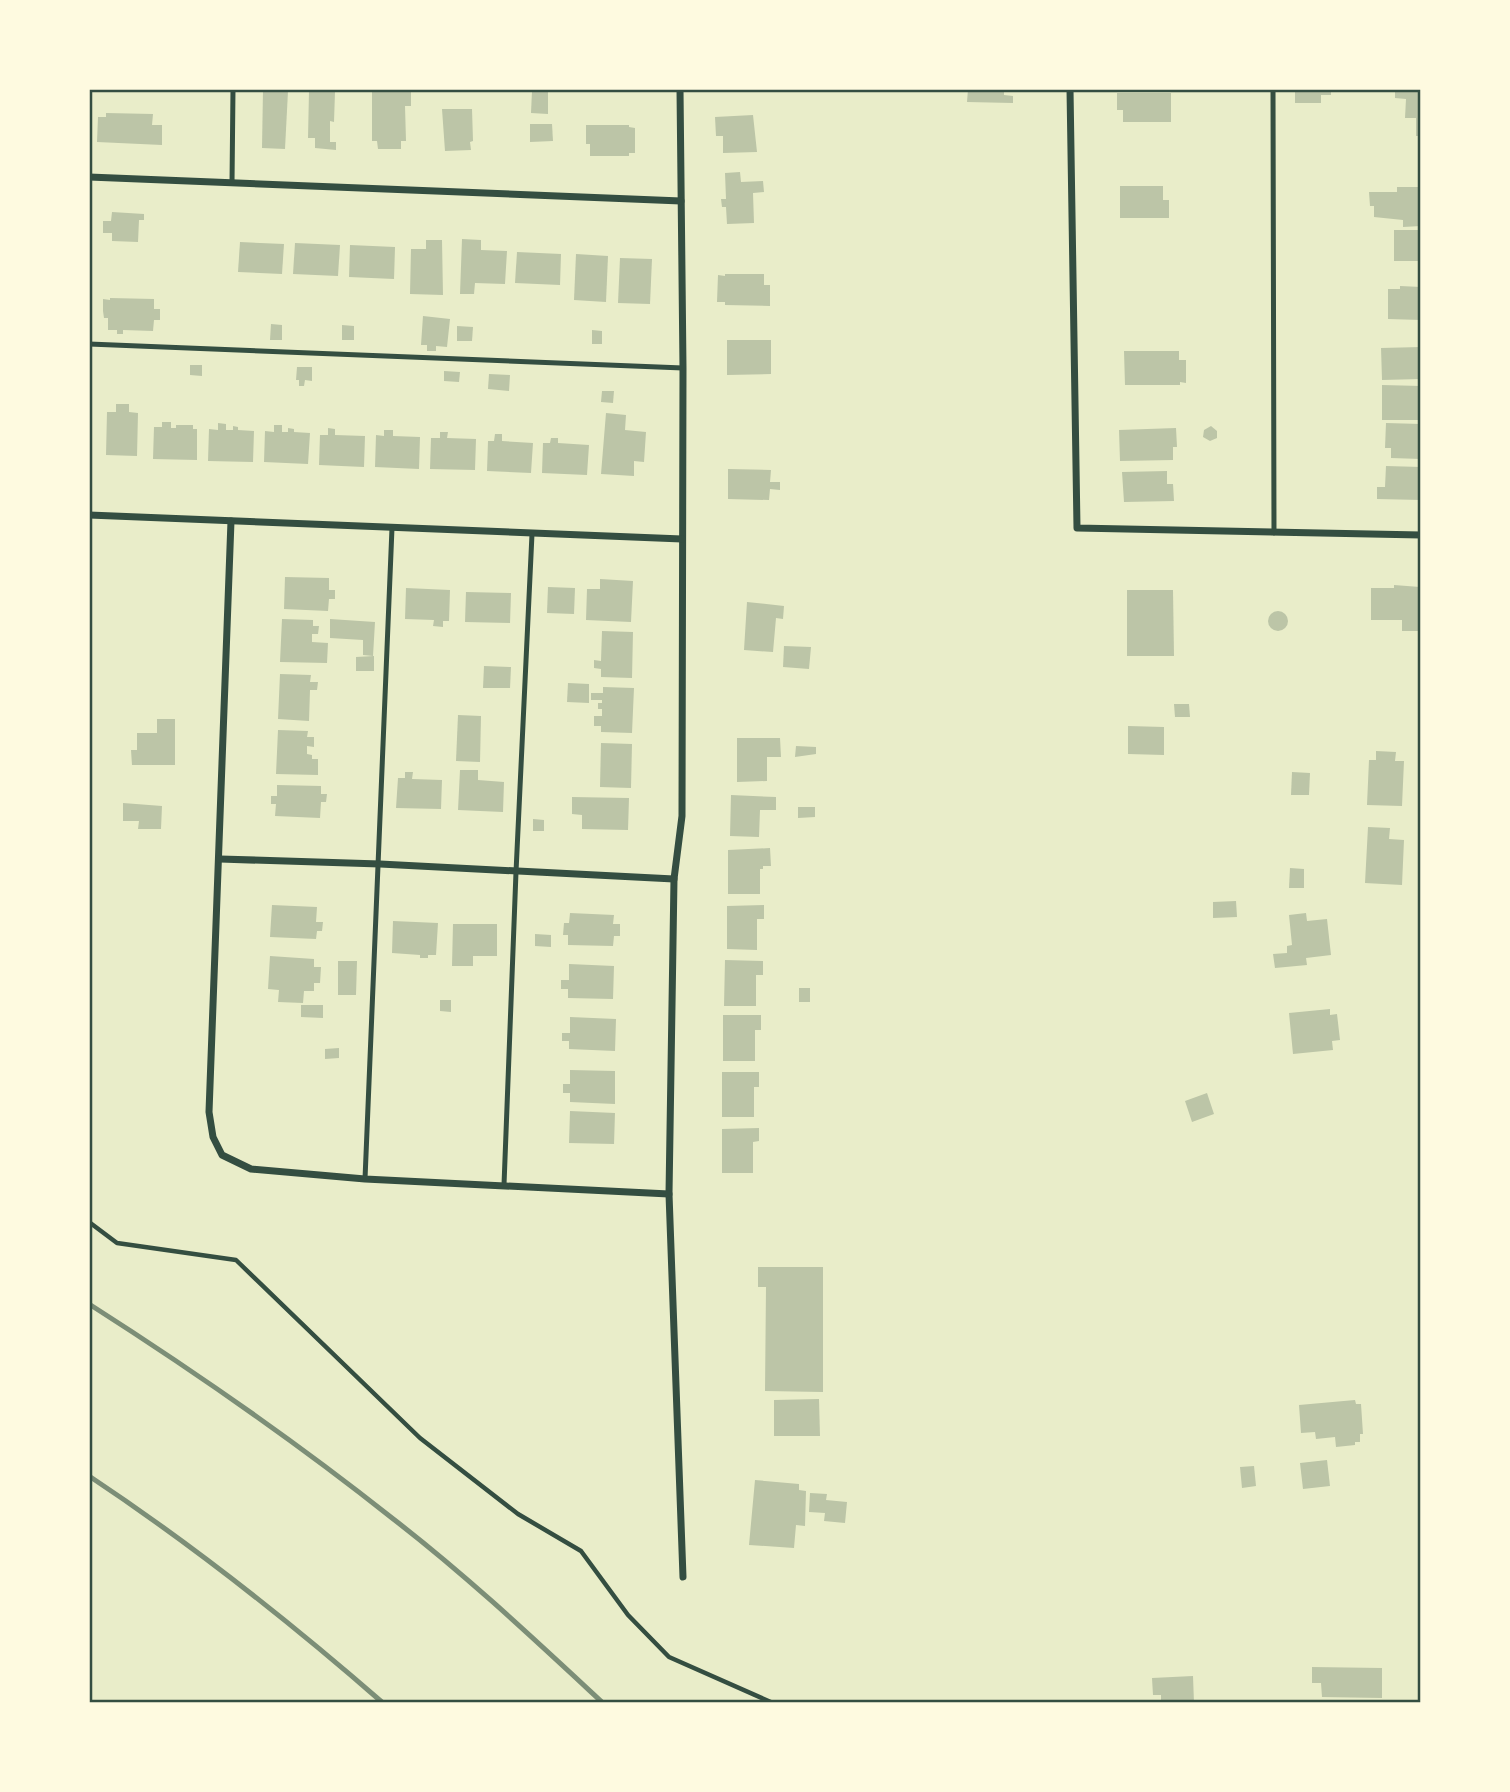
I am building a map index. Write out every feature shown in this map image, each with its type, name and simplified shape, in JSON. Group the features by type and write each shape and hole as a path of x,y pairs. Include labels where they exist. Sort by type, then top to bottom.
{"street":[{"path":"680,89 683,368 682,816 674,879 669,1194 684,1577"},
{"path":"1070,89 1077,528 1421,536"},
{"path":"89,177 681,201"},
{"path":"89,515 682,539"},
{"path":"231,521 209,1112 213,1137 222,1155 251,1169 365,1179 669,1194"},
{"path":"220,859 674,879"}],"lane":[{"path":"232,183 233,89"},
{"path":"1273,89 1274,533"},
{"path":"89,344 683,368"},
{"path":"365,1179 392,528"},
{"path":"504,1185 532,534"}],"path":[{"path":"89,1222 117,1243 236,1261 420,1438 518,1514 581,1551 628,1615 670,1657 773,1703"}],"building":[{"path":"372,89 411,89 411,106 405,106 406,141 401,141 401,149 378,149 377,141 372,141"},
{"path":"968,89 1004,89 1004,95 1013,96 1013,103 967,102"},
{"path":"1295,89 1331,89 1331,95 1321,95 1321,103 1295,103"},
{"path":"1395,89 1421,89 1421,136 1416,136 1416,118 1405,118 1406,99 1395,98"},
{"path":"263,90 288,91 285,149 262,148"},
{"path":"309,91 335,92 330,142 336,142 336,150 315,148 315,138 308,138"},
{"path":"532,91 548,92 548,114 531,113"},
{"path":"1117,93 1171,93 1171,122 1123,122 1123,110 1117,110"},
{"path":"442,109 472,109 471,150 445,151"},
{"path":"106,113 153,114 152,125 162,125 162,145 97,142 98,117 106,117"},
{"path":"753,115 757,152 723,153 723,136 716,136 715,117"},
{"path":"530,124 552,124 553,141 530,142"},
{"path":"586,125 629,125 635,128 635,153 629,153 629,156 590,156 590,144 586,144"},
{"path":"740,172 741,182 763,181 764,192 753,193 754,223 727,224 726,207 722,207 721,199 726,199 725,173"},
{"path":"1120,186 1163,186 1163,200 1169,200 1169,218 1120,218"},
{"path":"1397,187 1421,187 1421,226 1403,227 1403,220 1374,217 1374,206 1370,206 1369,192 1397,192"},
{"path":"112,212 144,214 144,220 139,220 138,242 112,241 112,233 103,233 103,221 111,221"},
{"path":"1394,230 1421,230 1421,261 1394,261"},
{"path":"462,239 481,240 481,250 507,251 505,284 475,283 474,294 460,294"},
{"path":"426,240 442,240 443,295 410,294 411,249 426,249"},
{"path":"240,242 284,244 282,274 238,272"},
{"path":"295,243 340,245 338,276 293,274"},
{"path":"350,245 395,247 394,279 349,277"},
{"path":"517,252 561,254 560,285 515,283"},
{"path":"576,254 608,256 606,302 574,300"},
{"path":"620,258 652,259 650,304 618,303"},
{"path":"764,274 764,285 770,285 770,306 725,305 725,302 717,302 718,275"},
{"path":"1400,286 1421,287 1421,320 1388,319 1388,289 1400,289"},
{"path":"103,299 154,299 154,309 160,309 160,320 154,320 153,331 123,330 123,334 117,334 117,330 108,330 108,318 104,318"},
{"path":"423,316 450,319 447,347 436,346 436,351 427,351 427,345 421,345"},
{"path":"271,324 282,325 282,340 270,340"},
{"path":"342,325 354,326 354,340 342,340"},
{"path":"457,326 473,327 472,341 457,341"},
{"path":"592,330 602,331 602,344 592,344"},
{"path":"727,340 771,340 771,374 727,375"},
{"path":"1421,347 1421,379 1382,380 1381,348"},
{"path":"1124,351 1179,351 1179,360 1186,360 1186,383 1125,385"},
{"path":"190,365 202,365 202,376 190,375"},
{"path":"297,367 312,367 312,381 305,380 304,386 299,386 299,380 296,380"},
{"path":"444,371 460,372 459,382 444,381"},
{"path":"489,374 510,375 509,391 488,389"},
{"path":"1382,385 1421,386 1421,420 1382,420"},
{"path":"602,391 614,391 613,403 601,402"},
{"path":"116,404 129,404 129,412 138,413 137,456 106,455 107,412 116,412"},
{"path":"606,413 626,415 625,430 646,432 644,462 634,461 634,476 601,474"},
{"path":"162,422 171,422 171,428 176,428 176,425 193,425 193,429 197,429 197,460 153,459 154,427 162,427"},
{"path":"218,423 226,424 226,430 233,430 233,426 238,427 238,430 254,431 253,462 208,461 209,429 218,430"},
{"path":"1386,423 1421,424 1421,459 1391,458 1391,448 1385,448"},
{"path":"274,425 282,425 282,432 288,432 288,428 294,429 294,432 310,433 308,464 264,462 265,431 274,432"},
{"path":"1211,426 1217,431 1217,438 1210,441 1203,437 1204,430"},
{"path":"328,428 335,429 335,435 365,436 364,467 319,465 320,435 328,435"},
{"path":"1176,428 1177,447 1173,447 1173,460 1120,461 1119,430"},
{"path":"384,430 393,430 393,436 420,437 419,469 375,467 376,435 384,436"},
{"path":"440,432 448,432 447,438 476,439 475,470 430,469 431,438 440,438"},
{"path":"495,434 502,434 502,441 533,443 531,473 487,471 488,441 494,441"},
{"path":"551,438 558,438 558,443 589,445 587,475 542,473 543,443 550,443"},
{"path":"1386,466 1421,467 1421,500 1377,499 1377,487 1385,487"},
{"path":"728,469 771,470 770,482 780,482 780,490 770,489 769,500 728,499"},
{"path":"1167,471 1167,484 1173,484 1174,501 1124,502 1122,472"},
{"path":"285,577 329,578 329,590 335,590 335,599 329,599 328,611 284,609"},
{"path":"600,579 633,581 631,622 586,620 587,589 600,589"},
{"path":"1394,585 1420,587 1421,631 1402,631 1402,620 1371,620 1371,588 1394,588"},
{"path":"548,587 575,588 574,614 547,613"},
{"path":"406,588 450,590 449,621 443,621 443,627 433,626 434,620 405,619"},
{"path":"1127,590 1173,590 1174,656 1127,656"},
{"path":"466,592 511,593 510,623 465,622"},
{"path":"747,602 784,606 783,619 776,618 773,652 744,650"},
{"path":"1274,611 1282,611 1288,621 1282,631 1274,631 1268,625 1268,617"},
{"path":"282,619 313,620 313,626 319,626 318,634 312,634 312,642 328,643 327,663 280,662"},
{"path":"330,619 375,622 373,656 363,655 363,640 330,638"},
{"path":"602,631 633,632 632,678 601,677 601,669 594,668 594,660 601,661"},
{"path":"784,646 811,647 809,669 783,667"},
{"path":"374,656 374,671 356,671 356,657"},
{"path":"484,666 511,667 510,688 483,688"},
{"path":"280,674 311,675 310,682 318,682 317,690 310,690 309,721 278,719"},
{"path":"568,683 589,684 589,703 567,702"},
{"path":"603,687 634,688 632,733 601,732 601,726 594,726 594,716 602,716 598,703 602,703 602,700 591,700 591,693 603,693"},
{"path":"1174,704 1189,704 1190,717 1175,717"},
{"path":"458,715 481,716 480,762 456,761"},
{"path":"157,719 175,719 175,765 132,765 131,750 137,750 137,733 157,733"},
{"path":"1128,726 1164,727 1164,755 1128,754"},
{"path":"278,730 308,731 307,737 314,737 314,747 307,746 307,754 312,755 312,759 318,759 318,775 276,774"},
{"path":"737,738 780,738 781,757 767,757 767,781 737,782"},
{"path":"601,743 632,744 631,788 600,787"},
{"path":"796,746 816,747 816,754 795,757"},
{"path":"1376,751 1396,752 1395,761 1404,761 1402,806 1367,805 1369,760 1376,760"},
{"path":"460,770 478,770 478,780 504,782 503,812 458,810"},
{"path":"405,772 413,772 412,779 442,780 441,809 396,808 398,778 405,778"},
{"path":"1292,772 1310,773 1309,795 1291,795"},
{"path":"277,785 321,786 321,794 327,794 326,802 321,802 320,818 275,816 276,804 271,804 271,796 277,796"},
{"path":"731,795 776,797 776,810 760,810 759,837 730,836"},
{"path":"572,797 629,798 628,830 582,829 582,815 572,814"},
{"path":"123,803 162,806 161,829 138,829 139,821 123,821"},
{"path":"798,807 815,807 815,817 798,818"},
{"path":"533,819 544,820 544,831 533,831"},
{"path":"1368,827 1390,828 1389,839 1404,840 1402,885 1365,883"},
{"path":"770,848 771,866 763,866 763,869 760,869 760,894 728,894 728,850"},
{"path":"1290,868 1304,869 1304,888 1289,888"},
{"path":"1236,901 1237,917 1213,918 1213,902"},
{"path":"272,905 317,907 316,922 323,922 322,931 317,931 316,939 270,937"},
{"path":"764,905 764,919 757,919 757,950 727,949 727,906"},
{"path":"570,913 614,915 613,924 620,924 620,936 614,936 613,946 568,945 568,935 563,935 564,923 569,923"},
{"path":"1306,913 1307,921 1327,919 1331,955 1306,958 1307,965 1275,968 1273,954 1287,953 1287,946 1292,945 1289,915"},
{"path":"393,921 438,923 436,955 420,958 420,955 392,953"},
{"path":"453,924 497,924 497,956 473,956 473,966 452,966"},
{"path":"535,934 551,935 551,947 535,946"},
{"path":"270,956 314,959 314,967 321,967 320,983 314,983 314,991 304,991 303,1003 278,1002 279,990 268,989"},
{"path":"725,960 763,961 763,975 756,975 756,1006 724,1006"},
{"path":"338,961 357,961 356,995 338,995"},
{"path":"569,964 614,966 613,999 568,998 568,989 561,989 561,980 569,980"},
{"path":"799,988 810,988 810,1002 799,1002"},
{"path":"440,1000 451,1000 451,1012 440,1011"},
{"path":"301,1005 323,1005 323,1018 301,1017"},
{"path":"1330,1009 1330,1015 1337,1014 1340,1040 1332,1041 1333,1050 1293,1054 1289,1013"},
{"path":"723,1015 761,1015 761,1030 755,1030 755,1061 723,1061"},
{"path":"570,1017 616,1019 615,1051 569,1049 569,1041 562,1041 562,1033 570,1033"},
{"path":"339,1048 339,1058 325,1059 325,1049"},
{"path":"570,1070 615,1071 615,1104 570,1102 570,1093 563,1093 563,1084 570,1084"},
{"path":"722,1072 759,1072 759,1087 754,1087 754,1117 722,1117"},
{"path":"1207,1093 1214,1114 1192,1122 1185,1101"},
{"path":"570,1111 615,1113 614,1144 569,1143"},
{"path":"759,1128 759,1141 753,1142 753,1173 722,1173 722,1129"},
{"path":"758,1267 823,1267 823,1392 765,1391 766,1287 758,1287"},
{"path":"819,1399 820,1436 774,1436 774,1400"},
{"path":"1355,1400 1356,1404 1361,1404 1363,1434 1360,1434 1360,1442 1336,1447 1335,1437 1316,1439 1315,1432 1301,1433 1299,1405"},
{"path":"1327,1460 1330,1486 1303,1489 1300,1463"},
{"path":"1254,1466 1256,1486 1242,1488 1240,1467"},
{"path":"755,1480 799,1484 799,1490 806,1491 805,1526 796,1525 794,1548 749,1545"},
{"path":"810,1493 827,1494 826,1500 847,1502 845,1523 824,1521 825,1513 809,1512"},
{"path":"1312,1667 1382,1668 1382,1698 1322,1697 1321,1683 1312,1683"},
{"path":"1193,1676 1194,1703 1161,1703 1161,1695 1153,1695 1152,1678"}],"railway":[{"path":"89,1304 244,1407 355,1489 473,1585 603,1703"},
{"path":"89,1476 240,1585 383,1703"}]}
